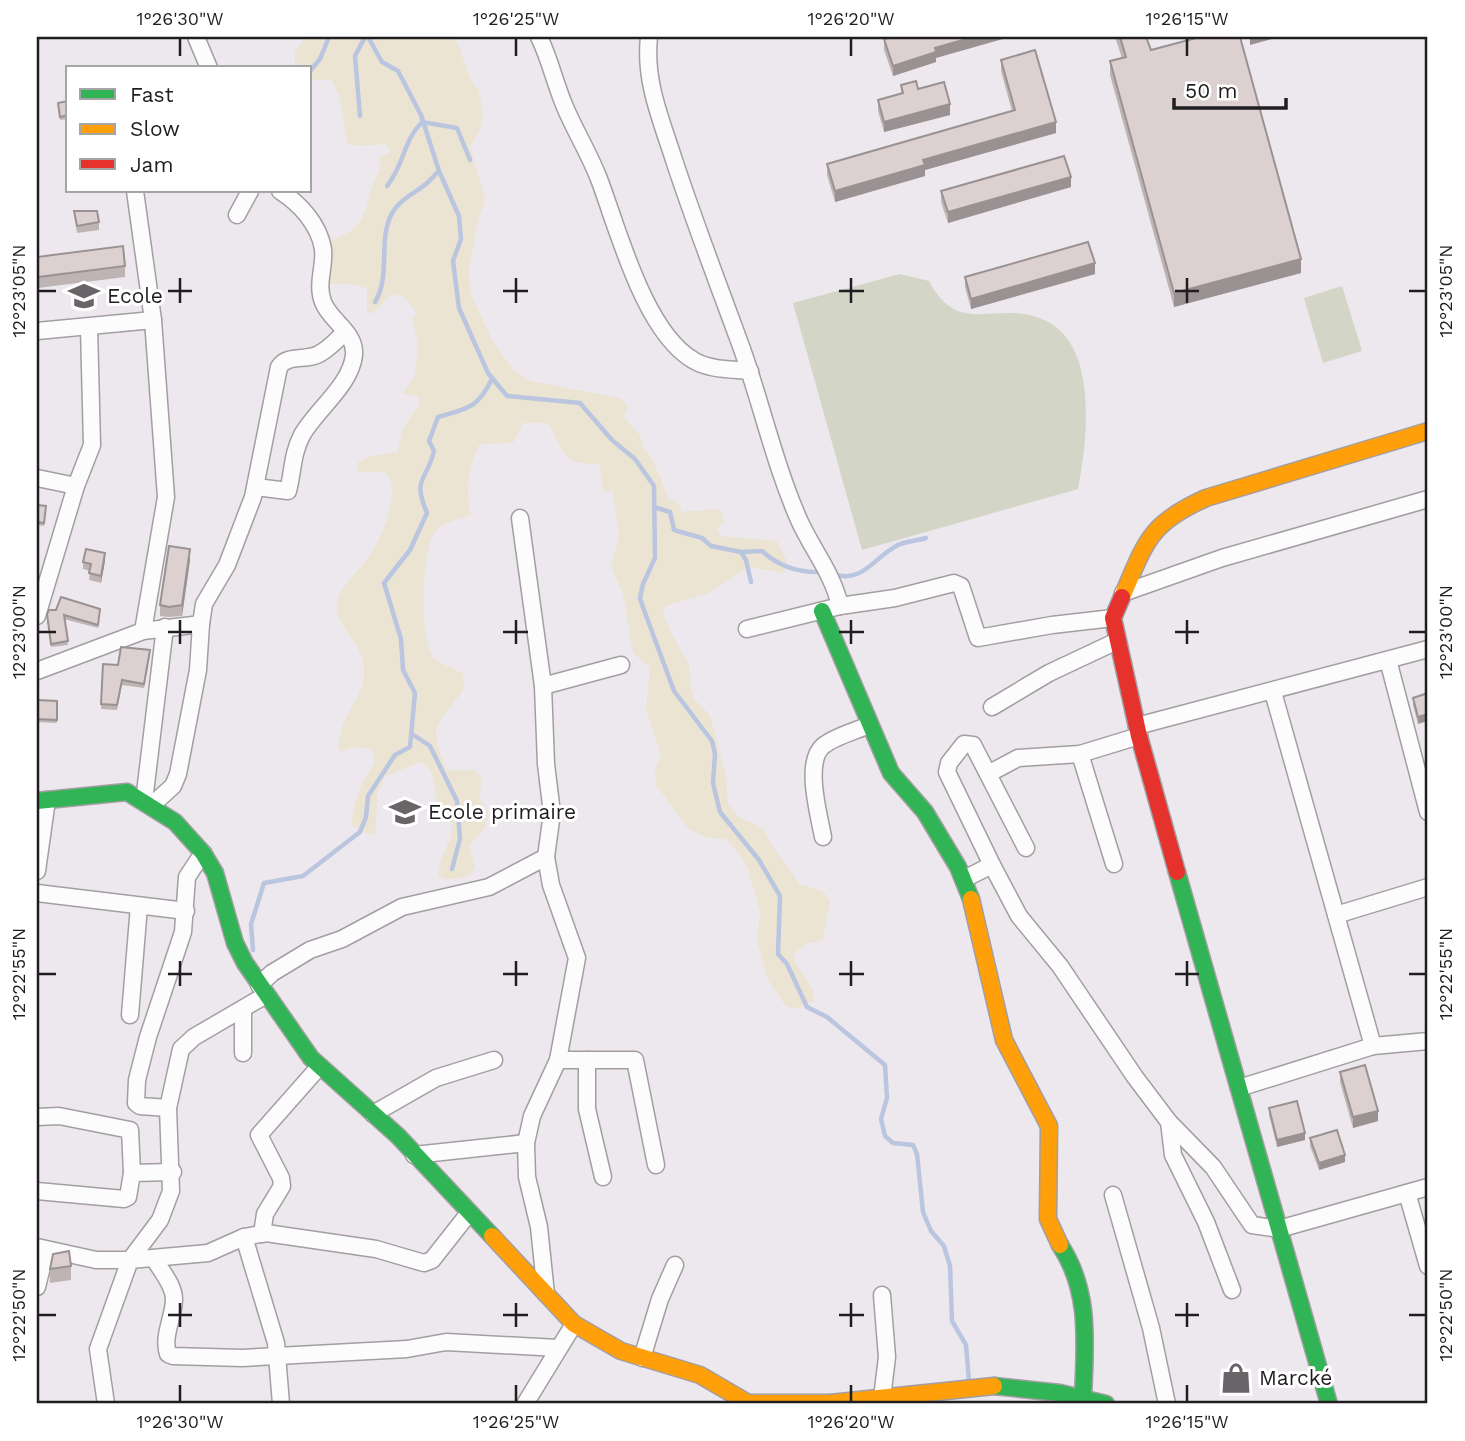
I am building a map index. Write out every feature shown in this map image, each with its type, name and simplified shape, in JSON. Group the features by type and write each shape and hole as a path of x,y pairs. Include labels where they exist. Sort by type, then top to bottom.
{"street":[{"path":"197,37 208,66"},
{"path":"539,37 555,74 565,109 598,177 632,276 658,320 677,346 692,360 710,367 750,372"},
{"path":"649,37 646,61 650,88 695,223 750,372 786,488 800,522 834,587 840,606"},
{"path":"135,192 153,320 166,497 143,631"},
{"path":"237,215 249,192"},
{"path":"256,486 288,491 291,464 304,433 351,367 353,343 323,304 320,287 323,248 304,210 297,201 282,192"},
{"path":"37,331 153,320"},
{"path":"37,616 76,486 92,445 89,328"},
{"path":"148,803 173,786 178,775 198,670 204,604 227,565 256,486 279,367 289,359 310,358 321,353 345,332"},
{"path":"1329,1404 1296,1297 1138,731 1113,618 1146,541 1173,513 1206,498 1428,431"},
{"path":"37,478 76,486"},
{"path":"1123,593 1222,558 1428,499"},
{"path":"520,518 543,687 546,764 552,813 546,857 551,885 577,958 558,1060 532,1116 526,1143 527,1177 539,1227 545,1294"},
{"path":"747,629 840,606 895,598 954,583 961,586 978,638 1113,618"},
{"path":"822,611 891,773 925,812 964,879 976,911 992,1000 1004,1040 1049,1126 1048,1219 1050,1230 1079,1278 1083,1398"},
{"path":"37,671 143,631 201,624"},
{"path":"148,803 165,627"},
{"path":"992,707 1049,673 1117,641"},
{"path":"988,774 1025,756 1080,754 1138,731 1428,649"},
{"path":"1388,660 1428,812"},
{"path":"543,687 621,665"},
{"path":"1273,692 1373,1046"},
{"path":"823,837 815,790 816,757 824,746 869,725"},
{"path":"1026,848 973,746 964,744 947,767 992,865 1019,916 1060,966 1169,1122 1213,1167 1247,1222 1279,1229 1428,1187"},
{"path":"1080,754 1114,864"},
{"path":"37,871 42,801 127,792 175,822 204,853 215,873 235,943 262,990 320,1067 415,1155 573,1324 621,1351 700,1375 746,1404 830,1404 882,1398 958,1397 1007,1386 1059,1399 1083,1398 1105,1404"},
{"path":"168,1108 140,1107 135,1098 148,1037 183,932 187,877 204,853"},
{"path":"106,1404 98,1349 131,1260 167,1205 173,1172 168,1108 181,1049 194,1037 243,1010 262,990 272,973 310,950 342,939 411,903 489,887 546,857"},
{"path":"964,879 992,865"},
{"path":"1336,915 1428,887"},
{"path":"37,893 186,911"},
{"path":"130,1015 139,906"},
{"path":"243,1010 243,1053"},
{"path":"1239,1088 1373,1046 1428,1041"},
{"path":"373,1114 436,1078 494,1060"},
{"path":"558,1060 635,1060 656,1165"},
{"path":"587,1060 587,1109 603,1177"},
{"path":"262,1234 265,1214 282,1186 281,1178 259,1135 320,1067"},
{"path":"37,1117 59,1116 130,1130 132,1173 128,1197 124,1199 37,1191"},
{"path":"1169,1122 1173,1155 1206,1222 1232,1290"},
{"path":"415,1155 526,1143"},
{"path":"132,1173 173,1172"},
{"path":"1406,1193 1428,1266"},
{"path":"1113,1195 1154,1340 1167,1404"},
{"path":"37,1287 42,1249 96,1260 155,1260 208,1254 244,1237 262,1234 376,1249 424,1263 432,1260 469,1213"},
{"path":"244,1237 279,1356 281,1404"},
{"path":"155,1260 174,1299 166,1342 168,1354 217,1359 407,1349 446,1342 558,1348"},
{"path":"642,1357 675,1265"},
{"path":"882,1295 887,1357 882,1398"},
{"path":"525,1404 573,1324"}],"shaded area":[{"path":"900,274 929,281 941,298 953,308 966,313 1025,314 1042,319 1061,331 1073,349 1081,371 1085,395 1086,421 1078,489 862,550 793,303"},
{"path":"1342,286 1362,351 1323,363 1304,298"}],"sand":[{"path":"306,37 454,37 471,79 479,90 482,107 481,125 470,146 485,199 477,225 469,272 471,294 492,340 514,371 531,381 620,398 628,406 624,417 640,435 669,500 677,501 682,512 721,509 724,522 717,529 720,536 777,541 787,562 783,573 749,567 708,593 666,606 663,613 689,664 691,689 695,700 710,715 726,776 728,804 738,817 764,828 771,844 799,884 823,891 830,901 823,940 807,944 793,954 811,987 814,1001 796,1009 785,1005 768,980 757,941 760,912 748,869 739,853 725,839 707,838 688,828 656,785 655,771 661,756 646,709 650,667 633,653 623,593 611,568 619,535 613,491 603,491 599,464 577,462 565,454 548,423 523,423 513,443 480,444 469,479 471,515 450,522 436,531 426,560 424,617 429,649 434,658 463,674 464,688 438,725 437,741 447,770 475,770 482,780 479,797 488,812 485,828 469,845 475,867 470,875 457,879 446,879 438,875 450,836 451,823 438,808 432,774 420,762 386,776 377,793 376,832 370,835 352,825 356,799 375,761 371,749 353,747 339,752 342,728 361,689 364,667 358,648 341,621 337,605 344,587 365,562 383,532 391,506 391,483 387,473 356,471 358,462 368,457 397,452 403,429 420,403 418,397 403,393 415,376 418,342 412,319 417,313 404,297 392,294 373,313 367,313 367,288 350,284 327,284 328,242 344,235 361,220 374,180 381,168 379,158 391,152 386,144 358,146 347,143 339,95 332,80 312,80 312,66 295,66 295,52"}],"building":[{"path":"973,37 935,48 936,52 893,66 884,39"},
{"path":"1120,37 1146,37 1151,50 1200,37 1240,37 1301,259 1174,293 1110,61 1126,57"},
{"path":"1035,50 1056,122 923,160 925,165 835,191 827,164 1015,110 1001,60"},
{"path":"916,81 918,89 944,82 950,104 884,122 878,100 903,93 901,85"},
{"path":"66,101 66,116 60,117 58,103"},
{"path":"1064,156 1071,177 948,212 941,191"},
{"path":"74,211 97,211 99,222 77,226"},
{"path":"1088,242 1095,263 971,299 965,277"},
{"path":"123,246 125,266 38,277 37,257"},
{"path":"37,505 46,506 44,523 37,522"},
{"path":"169,546 190,549 182,605 169,607 160,605"},
{"path":"86,549 105,553 101,576 89,573 91,564 83,562"},
{"path":"61,597 100,609 98,625 64,615 68,641 51,644 47,614 49,610 56,610"},
{"path":"121,647 150,650 144,684 122,680 117,705 101,704 103,664 118,665"},
{"path":"1428,693 1428,714 1418,717 1413,698"},
{"path":"37,700 57,701 57,720 37,719"},
{"path":"1365,1065 1378,1111 1353,1117 1340,1072"},
{"path":"1297,1101 1305,1133 1277,1140 1269,1108"},
{"path":"1337,1130 1345,1155 1319,1163 1310,1138"},
{"path":"69,1251 71,1266 50,1269 53,1254"}],"waterway":[{"path":"312,69 320,59 329,37"},
{"path":"360,116 355,56 365,37"},
{"path":"368,37 382,62 398,71 421,115 439,171 459,216 461,239 453,261 459,308 488,373 507,396 580,403 612,440 635,459 654,486 655,558 643,584 640,598 644,610 674,691 712,741 715,754 713,783 720,812 759,860 780,896 778,954 787,964 807,1007 827,1017 885,1065 887,1098 881,1119 885,1136 893,1143 913,1145 917,1154 923,1212 931,1231 944,1246 950,1266 952,1321 966,1345 969,1381"},
{"path":"387,186 411,137 422,122 457,128 470,160"},
{"path":"375,302 380,292 385,236 391,215 403,200 423,187 439,171"},
{"path":"253,950 251,924 264,883 303,876 360,832 366,817 368,796 395,755 410,747 415,693 403,670 401,639 384,583 410,550 427,513 421,486 434,451 429,441 438,417 471,406 487,389 492,379"},
{"path":"654,507 670,512 674,530 702,538 711,546 741,552 746,560 751,582"},
{"path":"833,574 843,576 860,572 898,545 926,538"},
{"path":"741,552 762,551 789,568 822,572"},
{"path":"412,734 430,746 457,801 460,839 452,869"},
{"path":"955,1404 961,1403"}],"traffic: fast":[{"path":"822,611 891,773 925,812 958,867 971,899"},
{"path":"37,801 127,792 175,822 203,853 215,873 235,943 245,963 311,1058 398,1136 492,1236"},
{"path":"1177,872 1329,1404"},
{"path":"1060,1245 1077,1281 1084,1319 1083,1398"},
{"path":"994,1386 1060,1393 1106,1404"}],"traffic: slow":[{"path":"1122,597 1151,537 1160,526 1187,507 1206,498 1428,431"},
{"path":"971,899 1004,1040 1049,1126 1048,1219 1060,1245"},
{"path":"492,1236 574,1324 621,1351 700,1375 748,1403 830,1403 994,1386"}],"traffic: jam":[{"path":"1122,597 1113,618 1139,736 1177,872"}],"place":[{"name":"Ecole","path":"84,296"},
{"name":"Ecole primaire","path":"405,812"},
{"name":"Marcké","path":"1236,1378"}]}
